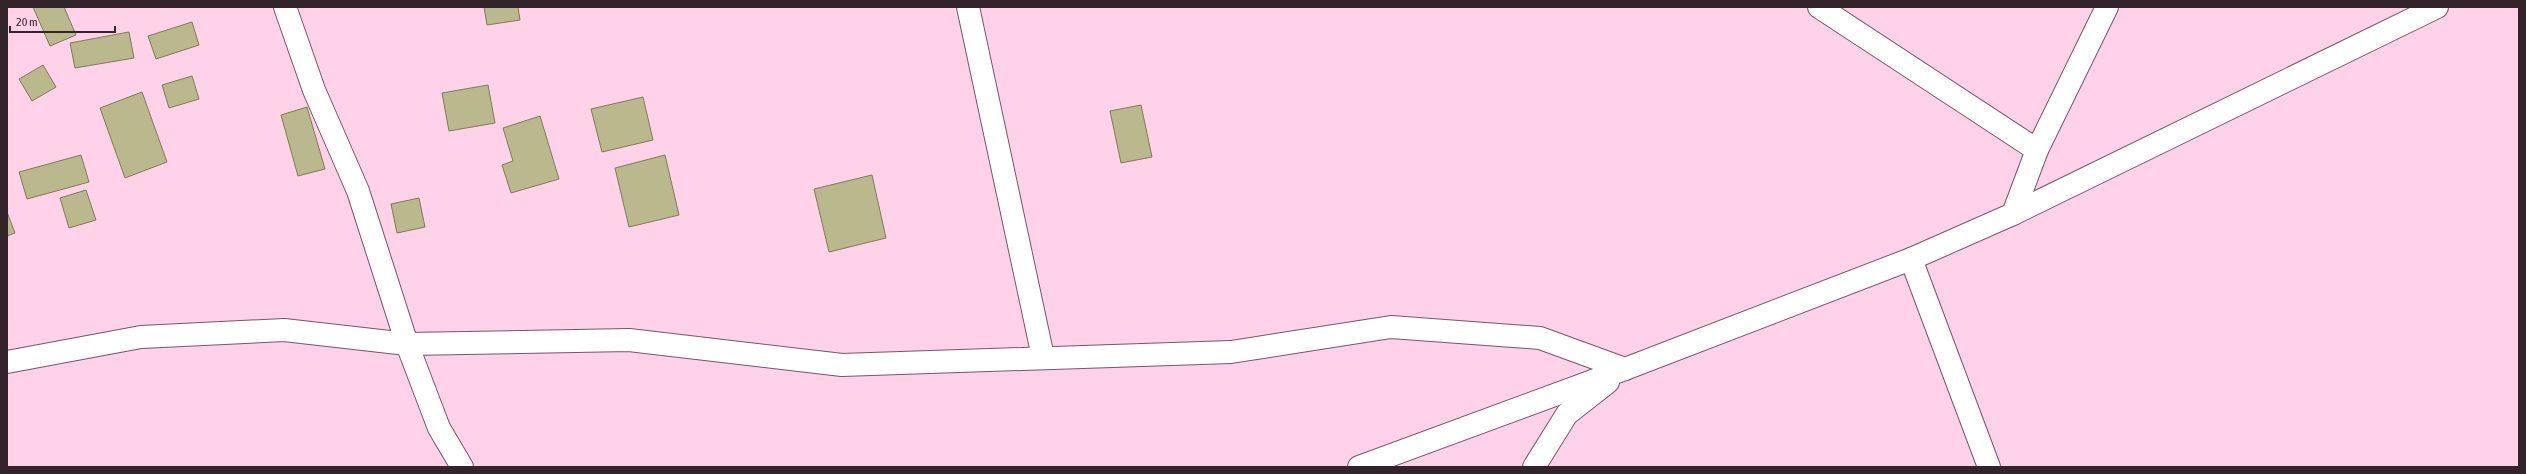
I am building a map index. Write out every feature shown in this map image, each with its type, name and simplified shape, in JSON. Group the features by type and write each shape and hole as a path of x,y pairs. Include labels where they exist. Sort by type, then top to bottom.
{"street":[{"path":"285,7 314,90 358,191 407,344 439,428 462,467"},
{"path":"968,7 1043,357"},
{"path":"1819,7 2037,150"},
{"path":"2013,214 2037,150 2107,7"},
{"path":"1359,467 1625,369 1911,259 2013,214 2432,8"},
{"path":"1911,259 1989,467"},
{"path":"7,362 141,337 284,330 407,344 629,340 842,365 1043,357 1231,352 1391,327 1540,338 1625,369"},
{"path":"1534,467 1567,414 1625,369"}],"building":[{"path":"33,7 64,7 76,35 50,46"},
{"path":"484,7 518,7 520,20 487,25"},
{"path":"192,22 199,45 156,59 148,36"},
{"path":"129,32 134,58 75,68 70,43"},
{"path":"43,65 56,87 32,101 19,79"},
{"path":"192,76 199,99 169,108 162,85"},
{"path":"488,85 495,123 449,131 442,93"},
{"path":"142,92 167,162 125,178 100,108"},
{"path":"643,97 653,140 602,152 591,109"},
{"path":"1141,105 1152,157 1121,163 1110,111"},
{"path":"307,107 325,169 298,176 281,115"},
{"path":"540,116 559,179 511,193 502,165 513,161 503,128"},
{"path":"81,155 89,182 27,199 19,172"},
{"path":"665,155 679,215 629,227 615,168"},
{"path":"872,175 886,238 829,252 814,189"},
{"path":"86,190 96,220 69,228 60,198"},
{"path":"419,198 425,227 397,233 391,204"},
{"path":"7,212 15,233 7,236"}]}
